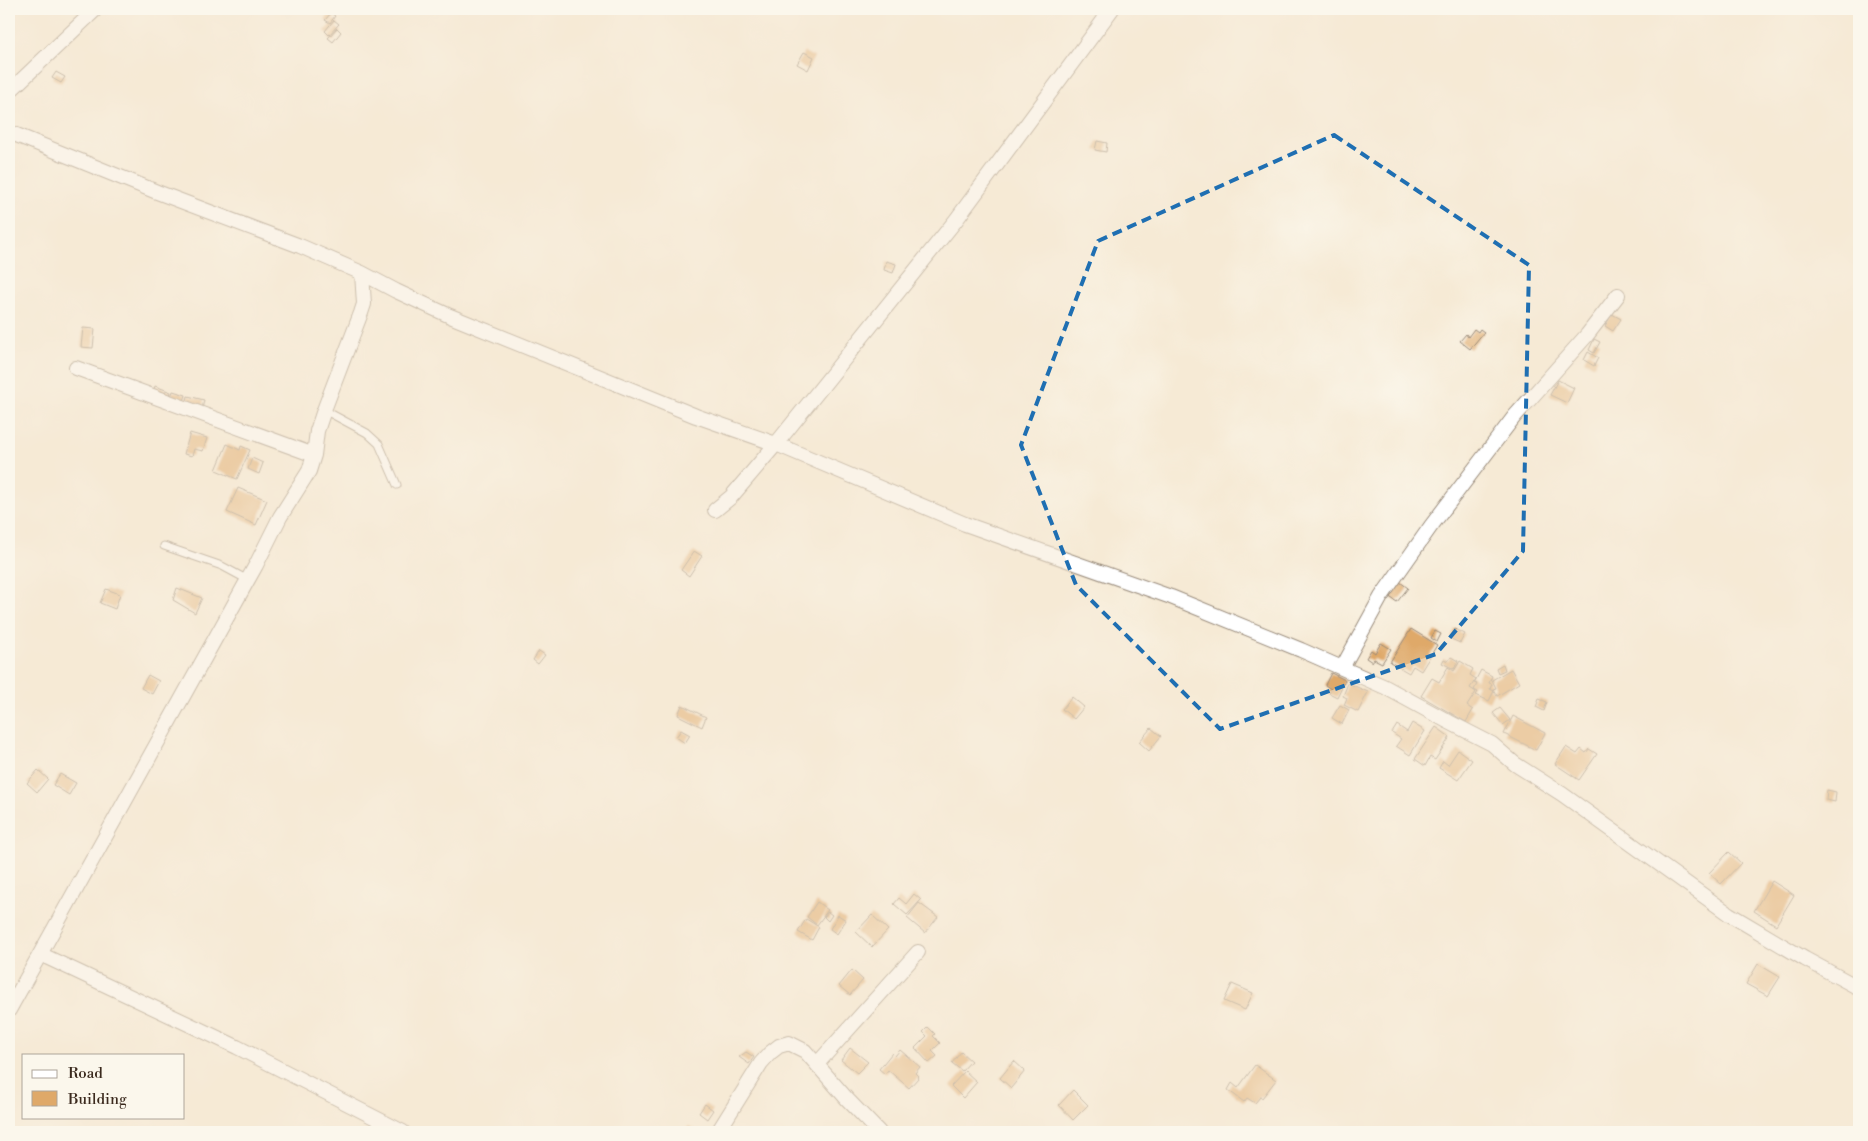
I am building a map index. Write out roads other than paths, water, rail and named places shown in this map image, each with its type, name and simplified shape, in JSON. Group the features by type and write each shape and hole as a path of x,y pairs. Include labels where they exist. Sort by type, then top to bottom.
{"street":[{"path":"9,92 96,9"},
{"path":"715,510 731,497 776,444 956,220 1112,9"},
{"path":"9,132 157,192 300,246 362,273 396,291 522,346 696,416 776,444 964,524 1163,594 1385,687 1492,744 1515,764 1562,794 1729,914 1859,988"},
{"path":"9,1010 248,580 280,517 309,471 314,455 317,431 364,304 362,273"},
{"path":"1342,668 1364,624 1381,597 1432,526 1514,417 1587,335 1618,295"},
{"path":"76,368 314,455"},
{"path":"817,1064 918,952"},
{"path":"40,954 237,1047 404,1132"},
{"path":"718,1132 761,1063 779,1046 789,1043 805,1051 846,1099 879,1132"}],"lane":[{"path":"324,410 368,433 379,444 396,485"},
{"path":"164,546 222,566 248,580"}]}
